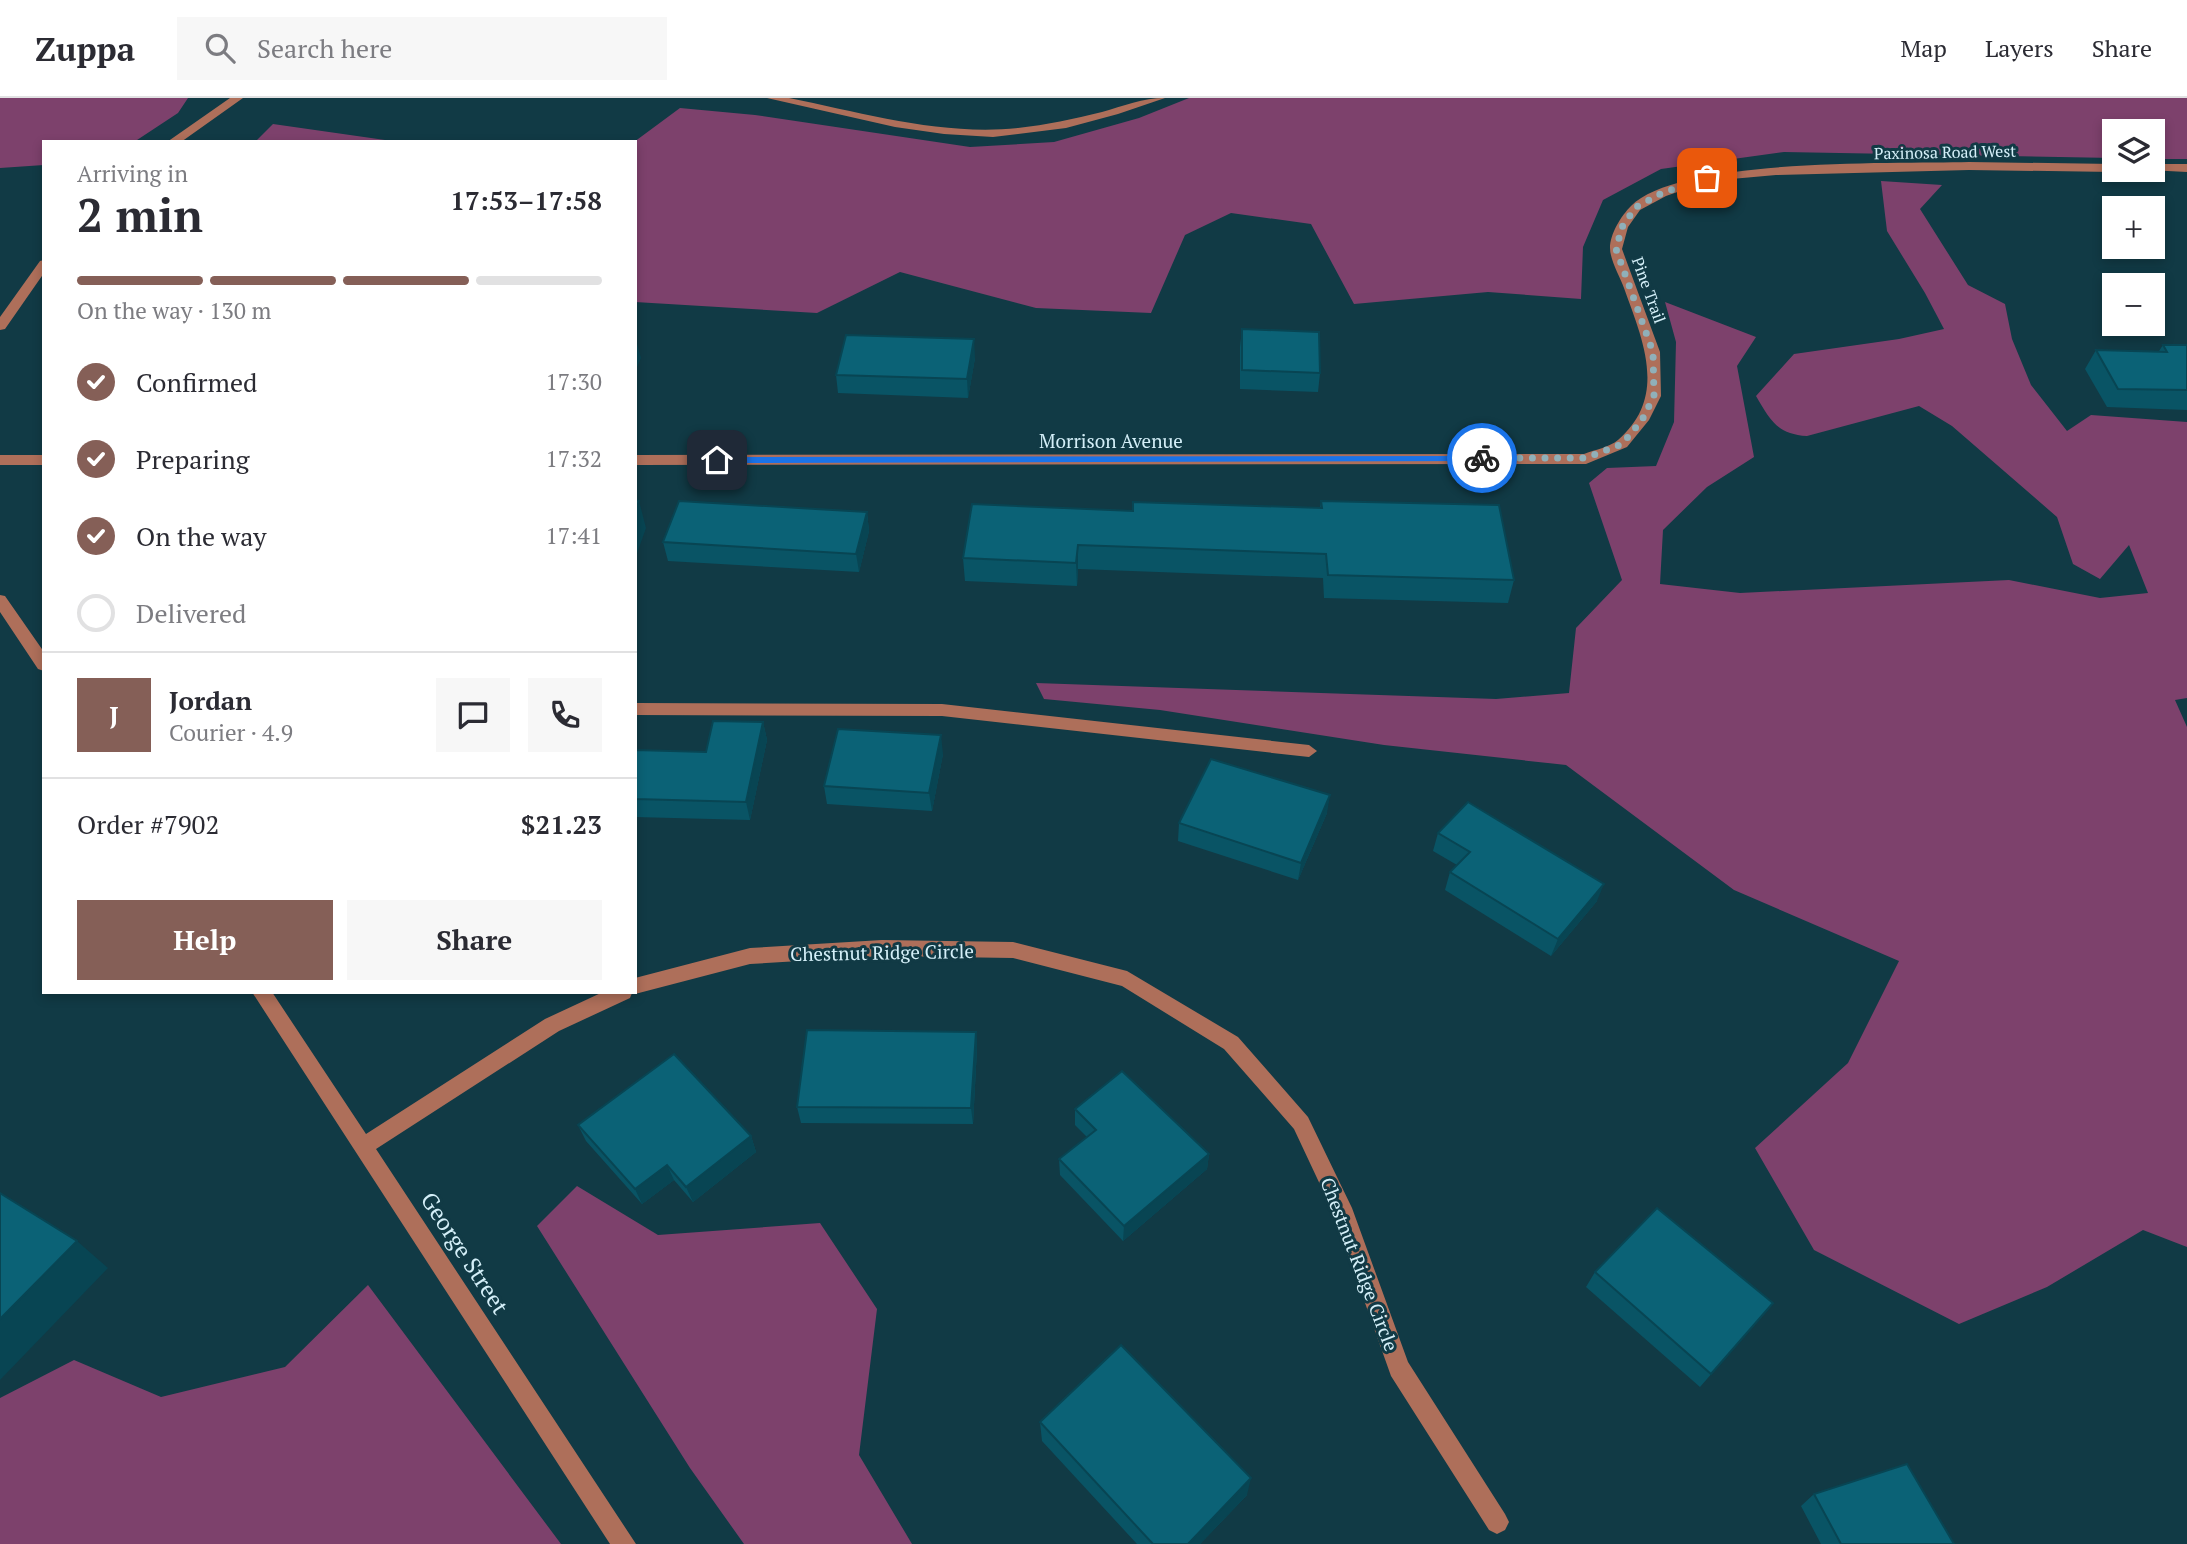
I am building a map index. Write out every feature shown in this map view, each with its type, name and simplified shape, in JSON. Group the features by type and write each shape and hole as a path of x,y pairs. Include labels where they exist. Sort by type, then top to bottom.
{"street":[{"path":"176,140 237,98"},
{"path":"773,98 904,124 971,134 1046,128 1158,98"},
{"name":"Paxinosa Road West","path":"1776,171 1969,166 2102,168"},
{"path":"2165,168 2187,168"},
{"name":"Pine Trail","path":"1586,458 1622,444 1642,420 1654,396 1653,352 1616,249 1622,227 1636,207 1662,193 1707,178 1776,171"},
{"path":"0,326 42,267"},
{"name":"Morrison Avenue","path":"637,460 1586,458"},
{"path":"0,460 42,460"},
{"path":"0,600 42,662"},
{"path":"637,709 942,710 1309,751"},
{"name":"Chestnut Ridge Circle","path":"637,985 750,956 882,948 1013,950 1127,979 1231,1043 1301,1124 1342,1208 1399,1368 1497,1522"},
{"name":"George Street","path":"262,994 624,1544"},
{"path":"364,1146 552,1025 619,994"}],"shaded area":[{"path":"0,98 188,98 178,113 137,140 42,140 42,165 0,168"},
{"path":"1189,98 2187,98 2187,159 2165,159 2165,119 2102,119 2102,158 1784,152 1661,169 1603,200 1583,247 1581,299 1488,292 1354,304 1311,224 1231,213 1185,235 1151,313 1036,308 900,272 817,313 637,302 637,140 680,108 755,115 970,147 1054,142 1139,118"},
{"path":"273,124 385,140 257,140"},
{"path":"1881,181 1942,185 1920,209 1968,285 2005,304 2012,339 2031,385 2067,431 2091,415 2187,422 2187,698 2175,700 2187,727 2187,1247 2143,1230 2047,1287 1959,1324 1814,1250 1755,1148 1848,1063 1899,961 1734,890 1566,765 1384,745 1160,710 1044,699 1036,683 1496,699 1569,693 1576,628 1622,580 1589,483 1607,468 1656,466 1674,422 1676,342 1665,302 1756,337 1737,366 1754,457 1707,487 1663,530 1660,584 1740,593 2009,580 2100,598 2148,593 2129,545 2100,579 2073,564 2057,517 1952,426 1919,406 1807,436 1781,429 1766,412 1756,396 1794,354 1899,339 1944,329 1887,231"},
{"path":"577,1186 658,1235 820,1223 877,1309 859,1455 912,1544 744,1544 690,1468 537,1226"},
{"path":"368,1285 561,1544 0,1544 0,1398 74,1360 161,1397 285,1367"}],"building":[{"path":"1242,329 1319,332 1320,373 1242,370"},
{"path":"846,335 974,339 967,379 836,375"},
{"path":"2163,345 2187,345 2187,390 2118,389 2096,350 2167,352"},
{"path":"679,501 867,512 856,554 663,542"},
{"path":"1321,501 1499,505 1514,580 1328,575 1326,554 1078,545 1076,563 963,558 972,504 1133,511 1133,502 1322,508"},
{"path":"713,721 763,722 746,802 637,799 637,750 706,752"},
{"path":"838,729 941,735 929,793 824,786"},
{"path":"1211,759 1330,795 1301,863 1179,823"},
{"path":"1468,802 1604,884 1558,939 1450,872 1470,852 1438,833"},
{"path":"807,1030 976,1032 971,1108 797,1107"},
{"path":"674,1054 751,1136 686,1187 667,1165 635,1189 578,1125"},
{"path":"1122,1071 1209,1154 1124,1226 1059,1159 1096,1130 1075,1109"},
{"path":"0,1193 77,1241 0,1319"},
{"path":"1657,1208 1773,1303 1711,1374 1595,1272"},
{"path":"1121,1345 1251,1478 1188,1544 1153,1544 1040,1422"},
{"path":"1907,1464 1954,1544 1841,1544 1814,1494"}],"way so far":[{"path":"1482,458 1586,458 1622,444 1642,420 1654,396 1653,352 1616,249 1622,227 1636,207 1662,193 1707,178"}],"route":[{"path":"717,460 1482,458"}]}
